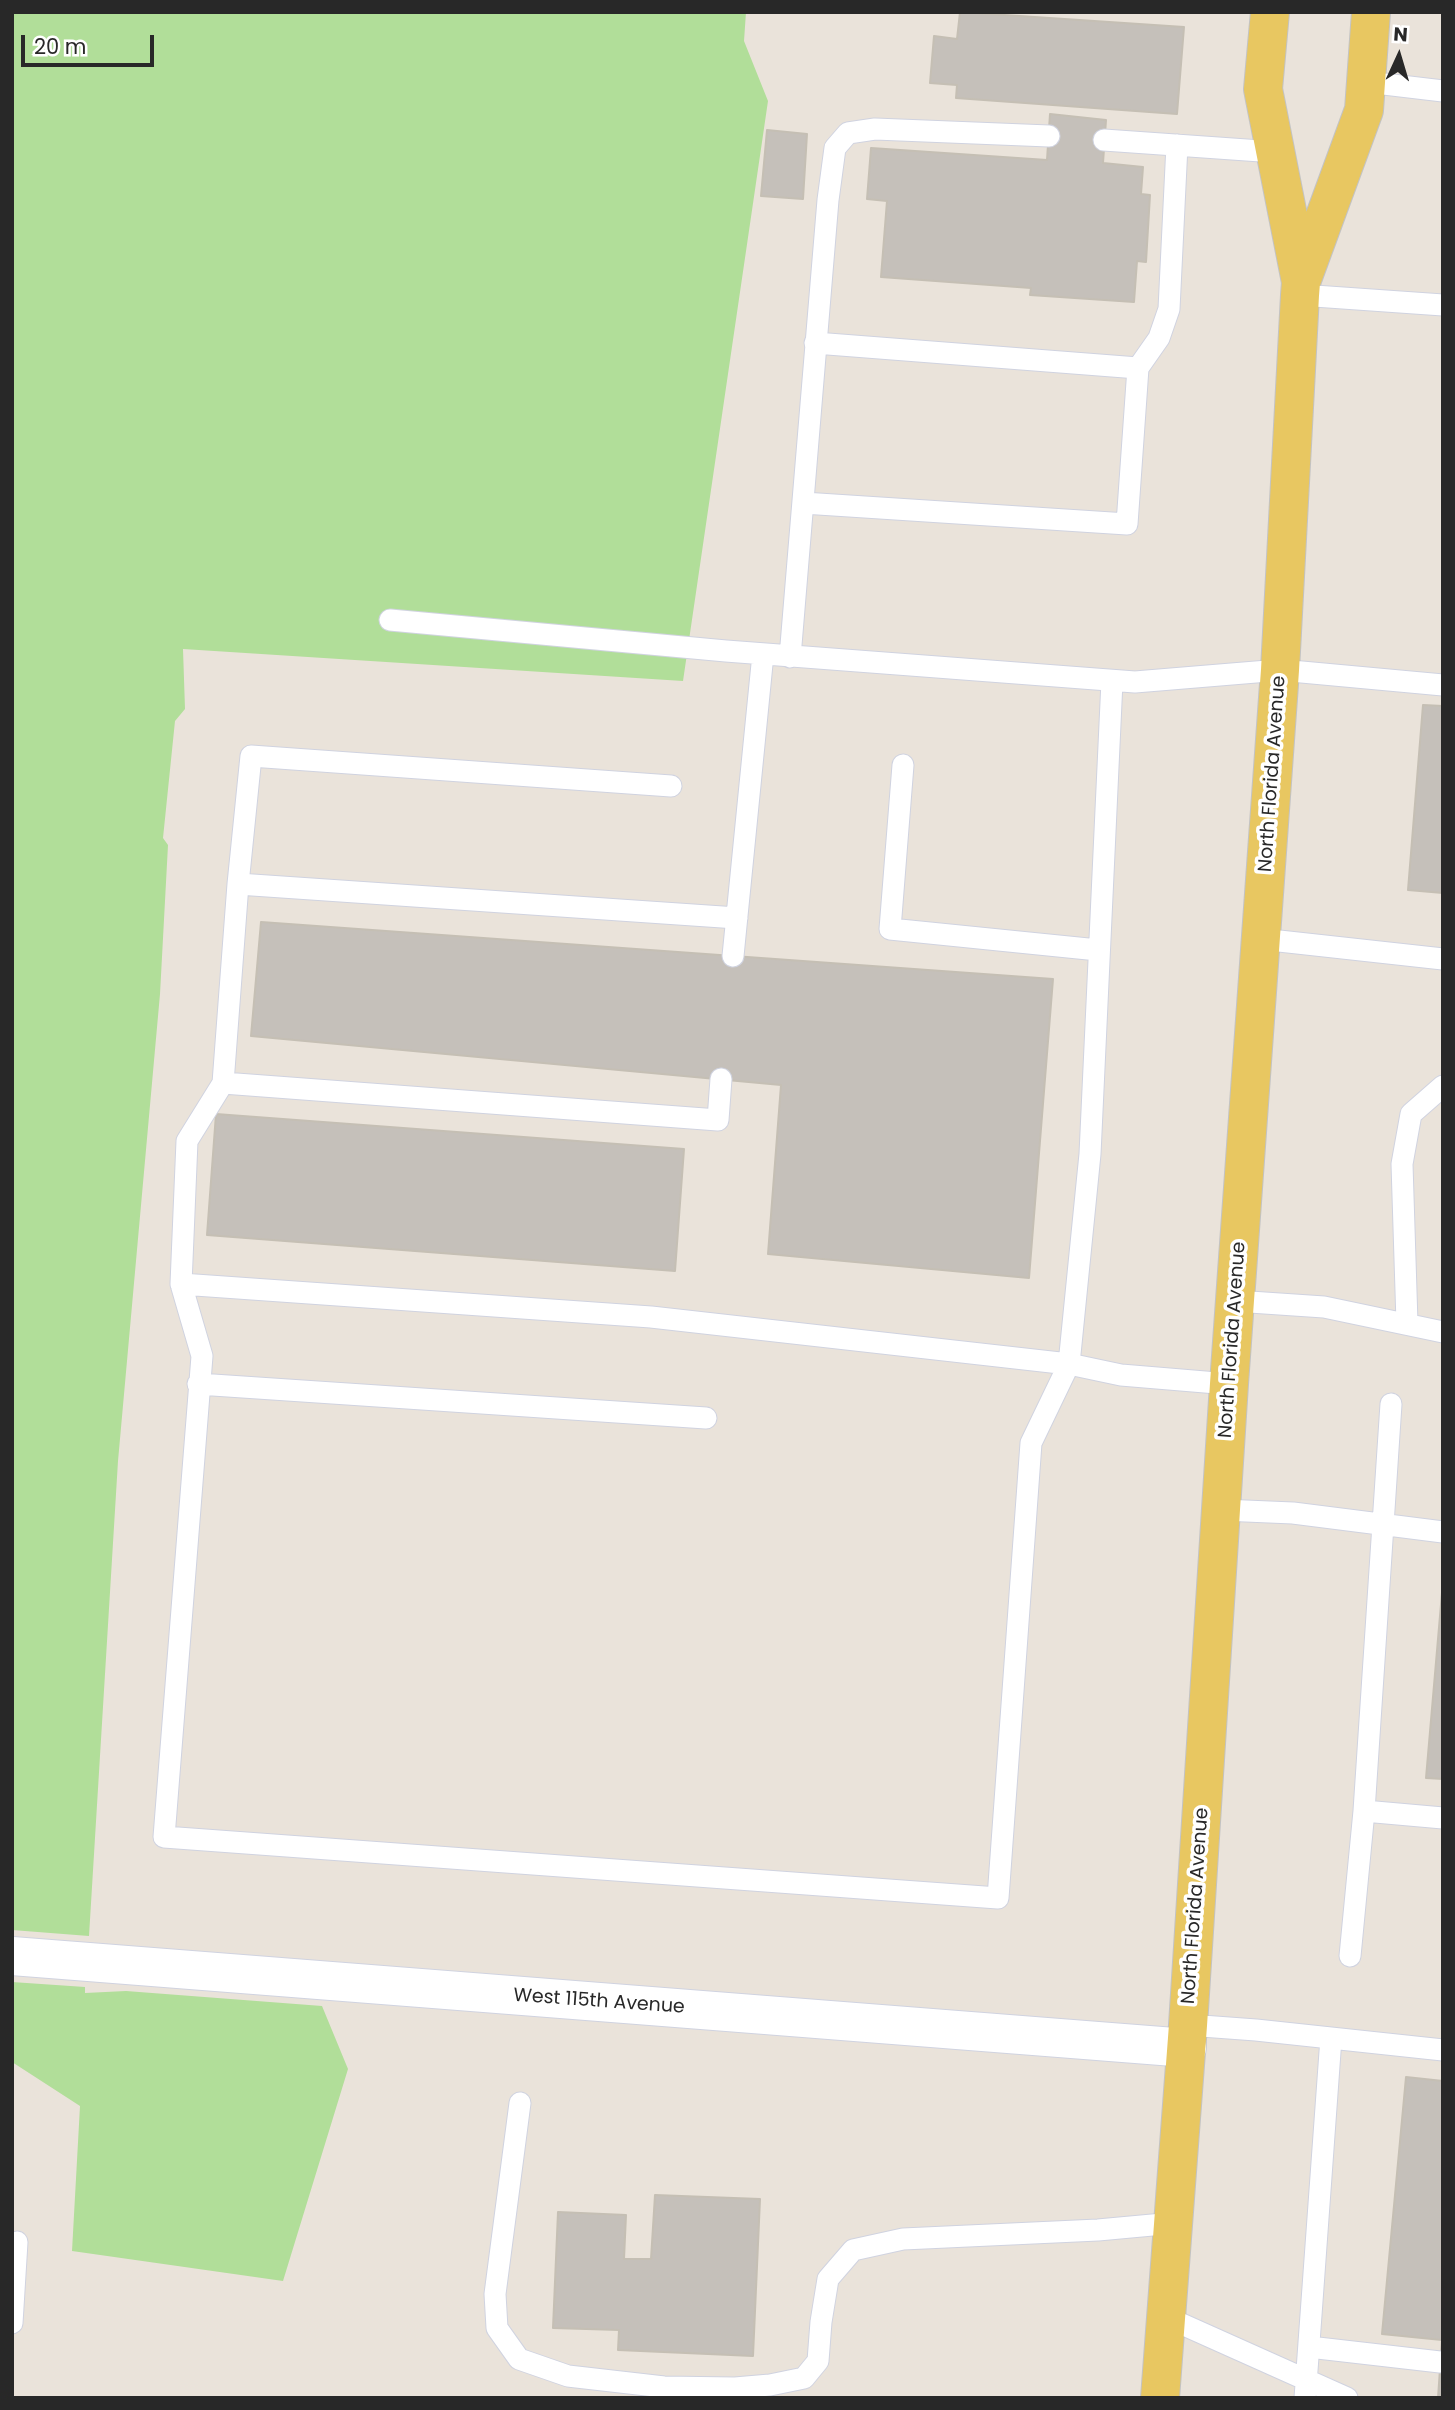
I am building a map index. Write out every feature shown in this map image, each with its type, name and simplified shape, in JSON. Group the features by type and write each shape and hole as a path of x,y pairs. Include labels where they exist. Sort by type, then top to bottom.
{"main road":[{"name":"North Florida Avenue","path":"1160,2398 1280,670 1301,288 1263,89 1270,12"},
{"name":"North Florida Avenue","path":"1301,288 1364,110 1371,12"}],"street":[{"name":"West 115th Avenue","path":"12,1956 1187,2037"}],"lane":[{"path":"1367,82 1443,91"},
{"path":"790,657 815,343 835,148 848,133 875,129 1049,136"},
{"path":"1104,140 1275,152"},
{"path":"803,503 1127,524 1138,368 1159,338 1169,309 1177,145"},
{"path":"1301,288 1443,305"},
{"path":"815,343 1138,368"},
{"path":"390,620 790,657 1112,681 1135,682 1280,670 1443,685"},
{"path":"733,956 763,654"},
{"path":"671,786 251,756 223,1083 187,1141 181,1284 202,1356 164,1837 998,1898 1031,1443 1069,1364 1090,1154 1112,681"},
{"path":"903,765 890,929 1098,950"},
{"path":"239,884 737,918"},
{"path":"1261,939 1443,959"},
{"path":"223,1083 718,1120 722,1079"},
{"path":"1407,1323 1402,1164 1411,1114 1443,1086"},
{"path":"181,1284 651,1317 1069,1364 1121,1375 1229,1384"},
{"path":"1236,1301 1325,1307 1443,1332"},
{"path":"198,1384 706,1418"},
{"path":"1350,1956 1364,1811 1391,1404"},
{"path":"1222,1510 1293,1513 1443,1532"},
{"path":"1364,1811 1443,1818"},
{"path":"1187,2037 1331,2038 1443,2050"},
{"path":"1306,2389 1331,2038"},
{"path":"520,2103 495,2294 497,2328 519,2360 568,2375 664,2387 735,2388 804,2378 818,2361 828,2279 853,2250 903,2239 1098,2230 1174,2223"},
{"path":"12,2323 16,2242"},
{"path":"1166,2317 1306,2389 1347,2398"},
{"path":"1309,2347 1440,2362"}],"green space":[{"path":"12,12 746,12 744,41 768,101 683,681 183,649 185,709 175,721 163,838 168,845 160,994 118,1461 89,1936 12,1930"},
{"path":"12,1982 85,1987 85,1993 126,1991 322,2006 348,2069 283,2281 72,2251 80,2106 12,2062"}],"building":[{"path":"960,12 1184,27 1177,114 956,98 957,85 930,83 934,36 957,39"},
{"path":"1050,114 1106,120 1103,163 1143,167 1141,194 1150,195 1146,262 1137,261 1134,302 1030,295 1031,288 881,277 887,201 867,199 871,148 1047,160"},
{"path":"767,130 807,134 803,199 761,196"},
{"path":"1423,705 1443,706 1443,893 1408,890"},
{"path":"261,922 1053,979 1029,1278 768,1254 781,1085 251,1036"},
{"path":"216,1114 684,1149 675,1271 207,1235"},
{"path":"1443,1581 1443,1779 1426,1778"},
{"path":"1406,2077 1443,2081 1443,2398 1438,2398 1442,2340 1382,2334"},
{"path":"655,2195 760,2199 753,2356 618,2350 619,2330 553,2328 558,2212 626,2215 624,2259 651,2259"}]}
